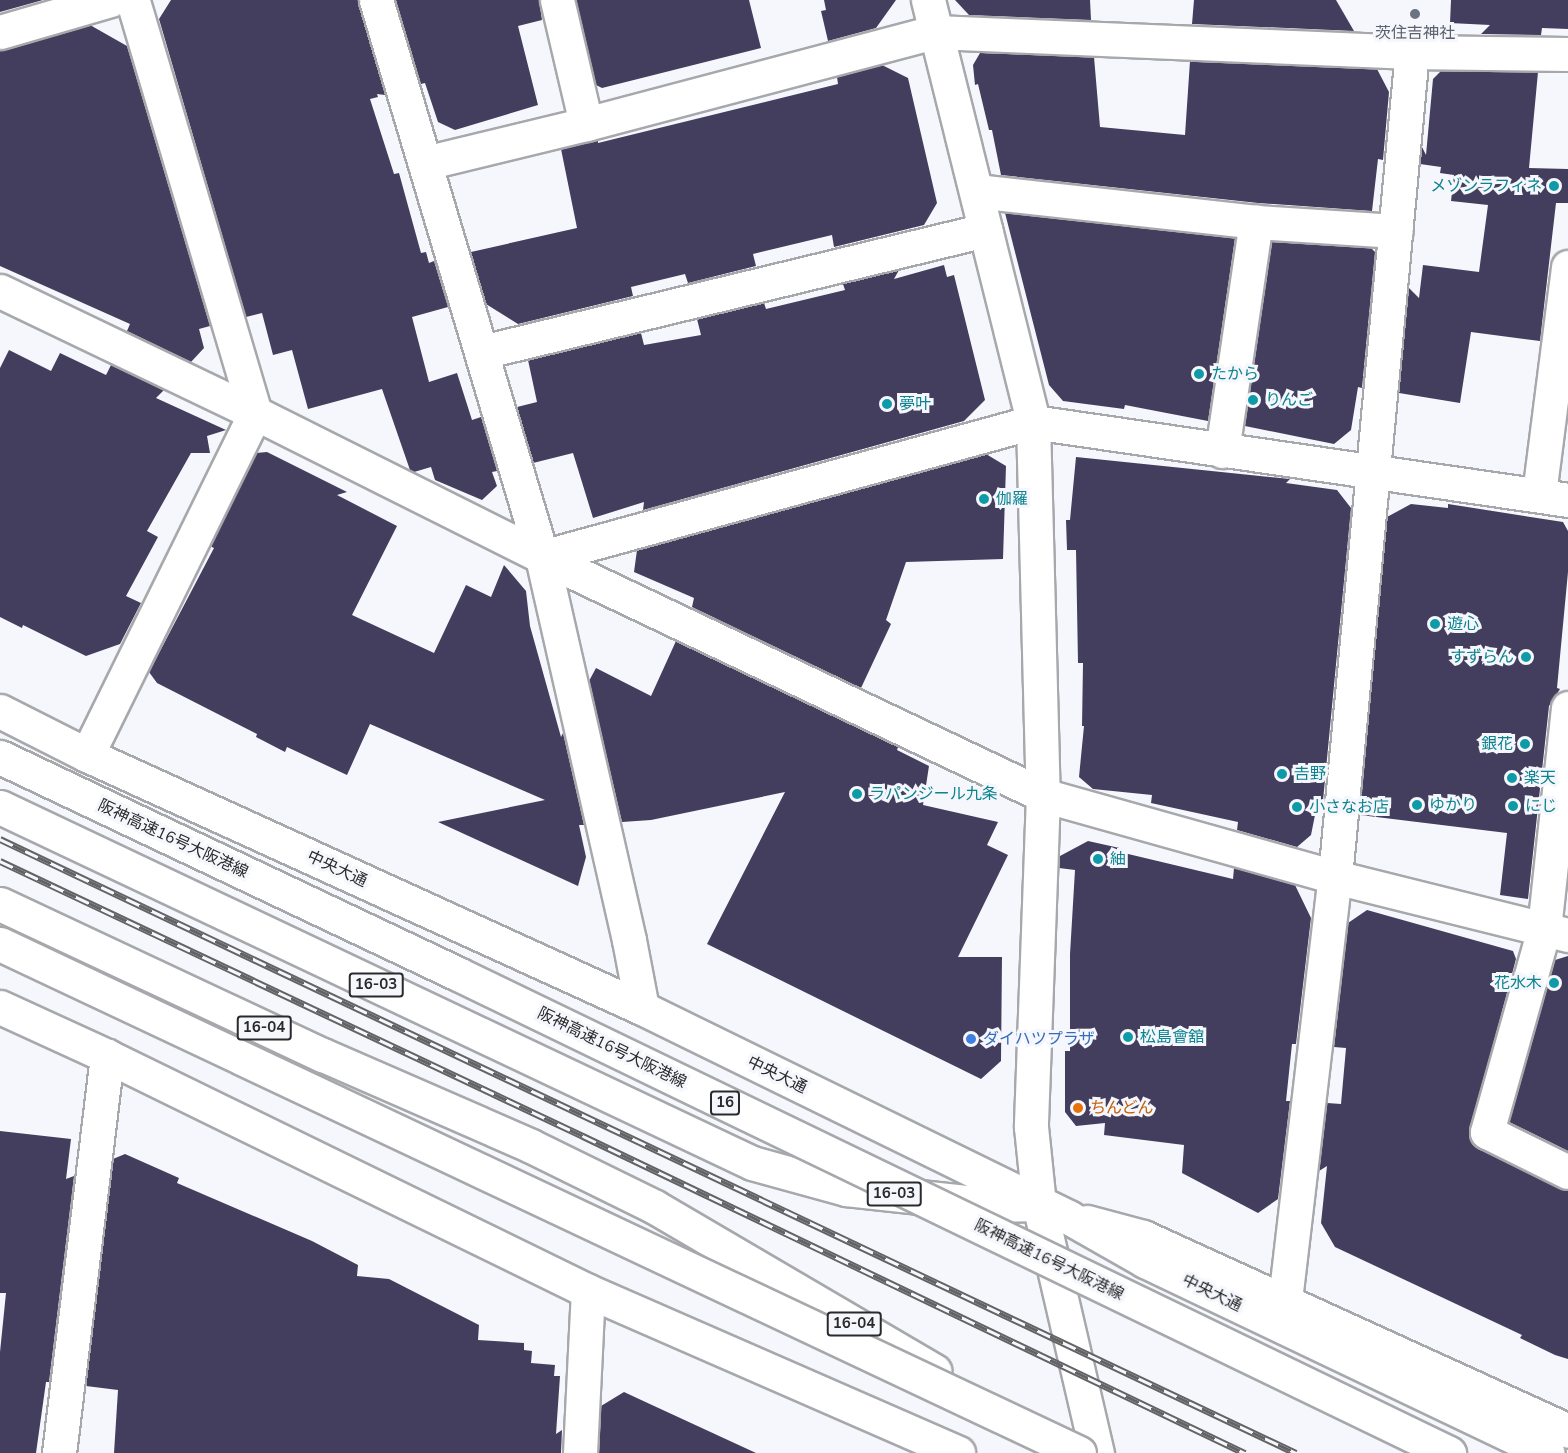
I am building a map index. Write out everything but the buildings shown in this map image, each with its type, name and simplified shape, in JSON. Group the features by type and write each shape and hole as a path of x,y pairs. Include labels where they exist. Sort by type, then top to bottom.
{"main road":[{"path":"0,32 110,0"},
{"path":"87,754 255,413 133,0"},
{"path":"376,0 543,557 642,1008"},
{"path":"557,0 586,124"},
{"path":"928,0 1033,422 1043,795 1031,1127 1054,1211 1097,1453"},
{"path":"425,163 586,124 935,32 1412,52 1568,54"},
{"path":"1285,1300 1335,877 1375,472 1412,52"},
{"path":"976,190 1256,222 1396,231"},
{"path":"1222,451 1256,222"},
{"path":"482,352 985,230"},
{"path":"543,557 1033,422 1553,497 1568,267"},
{"path":"0,291 255,413 543,557 1043,795 1335,877 1556,932"},
{"path":"1568,708 1556,932 1487,1132 1568,1172"},
{"name":"中央大通","path":"0,711 87,754 642,1008 1054,1211 1145,1261 1548,1453"},
{"name":"阪神高速16号大阪港線","path":"0,757 469,979 1449,1453"},
{"name":"16-03","path":"0,807 752,1163 846,1189 1054,1211"},
{"name":"16-04","path":"0,904 323,1055 531,1146 655,1207 964,1388 1045,1453"},
{"path":"0,944 1079,1453"},
{"path":"0,1007 107,1056 588,1291 958,1453"},
{"path":"59,1453 107,1056"},
{"path":"1054,1211 1143,1237 1568,1431"},
{"path":"580,1453 588,1291"}],"railway":[{"path":"0,839 1296,1453"},
{"path":"0,861 583,1136 1245,1453"}],"place":[{"name":"茨住吉神社","path":"1415,14"},
{"name":"メゾンラフィネ","path":"1554,186"},
{"name":"たから","path":"1199,374"},
{"name":"りんご","path":"1253,400"},
{"name":"夢叶","path":"887,404"},
{"name":"伽羅","path":"984,499"},
{"name":"遊心","path":"1435,624"},
{"name":"すずらん","path":"1526,657"},
{"name":"銀花","path":"1525,744"},
{"name":"𠮷野","path":"1282,774"},
{"name":"楽天","path":"1512,778"},
{"name":"ラパンジール九条","path":"857,794"},
{"name":"ゆかり","path":"1417,805"},
{"name":"にじ","path":"1513,806"},
{"name":"小さなお店","path":"1297,807"},
{"name":"紬","path":"1098,859"},
{"name":"花水木","path":"1554,983"},
{"name":"松島會舘","path":"1128,1037"},
{"name":"ダイハツプラザ","path":"971,1039"},
{"name":"ちんどん","path":"1078,1108"}]}
